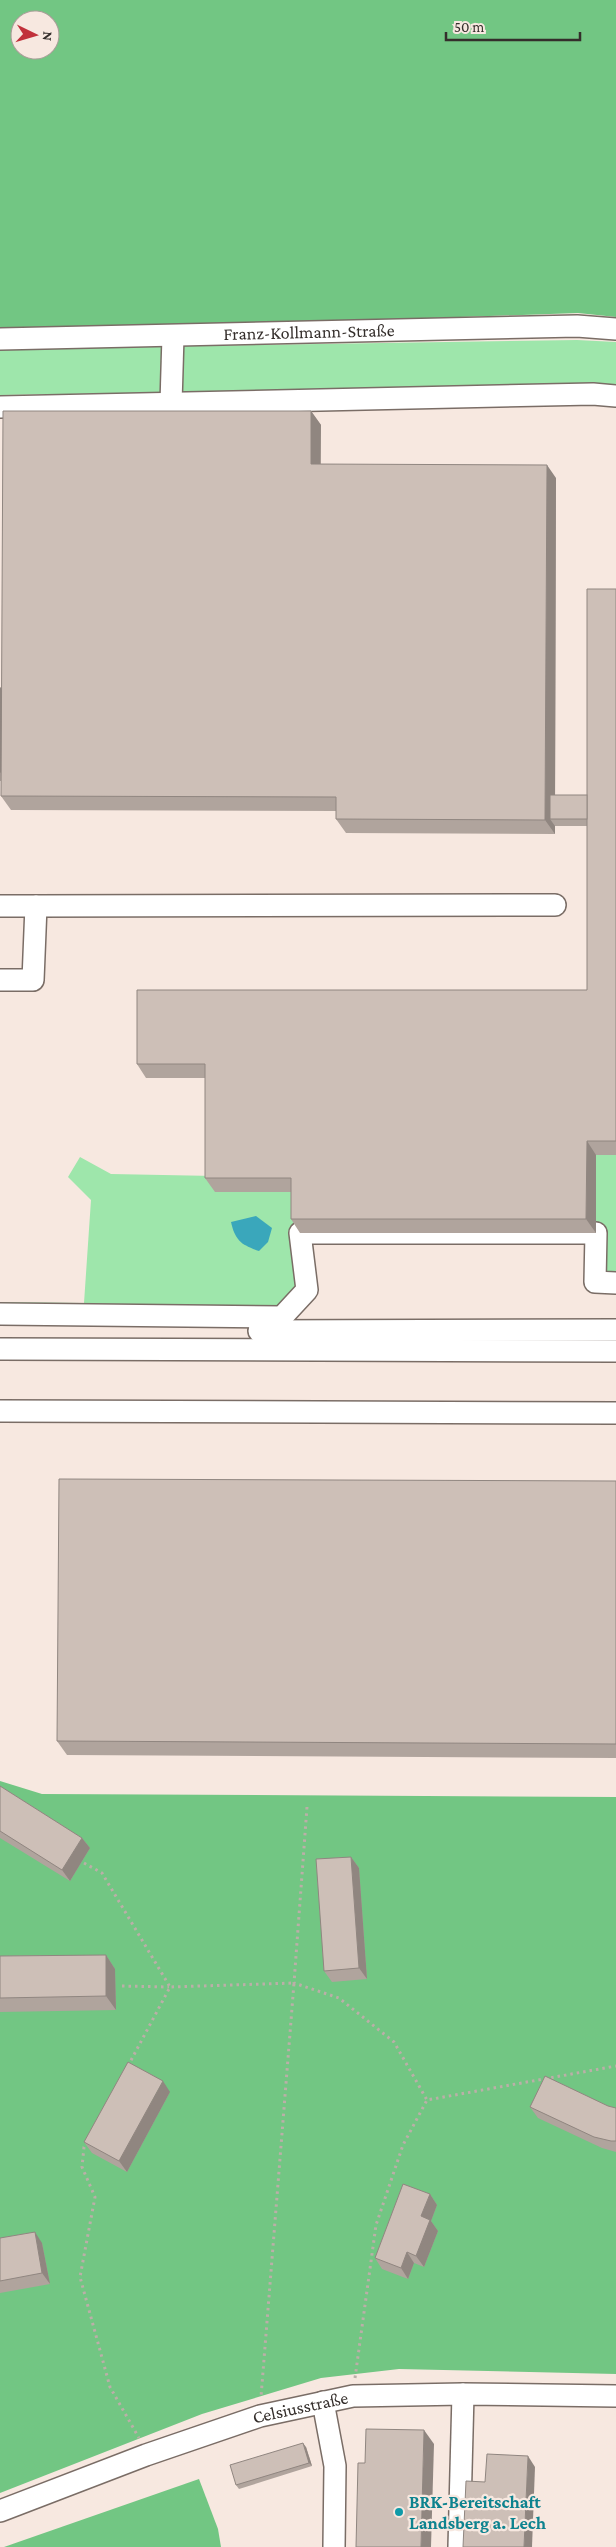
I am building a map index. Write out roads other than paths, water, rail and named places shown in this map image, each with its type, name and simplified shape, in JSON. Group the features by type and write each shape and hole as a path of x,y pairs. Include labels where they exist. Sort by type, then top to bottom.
{"street":[{"name":"Franz-Kollmann-Straße","path":"0,339 577,326 616,330"},
{"path":"171,402 173,336"},
{"path":"0,407 583,394 616,396"},
{"path":"0,906 555,905"},
{"path":"0,980 33,980 36,906"},
{"path":"0,1314 282,1317 307,1290 300,1233 596,1233 596,1282 616,1283"},
{"path":"0,1328 244,1331 616,1330"},
{"path":"0,1348 616,1351"},
{"path":"0,1411 616,1413"},
{"path":"0,1422 616,1420"},
{"path":"459,2547 463,2394"},
{"name":"Celsiusstraße","path":"0,2511 146,2455 260,2416 353,2396 463,2394 616,2396"},
{"path":"323,2402 335,2466 334,2547"}],"water":[{"path":"256,1216 272,1228 268,1242 259,1251 243,1244 237,1238 231,1222"}],"place":[{"name":"BRK-Bereitschaft Landsberg a. Lech","path":"399,2512"}]}
